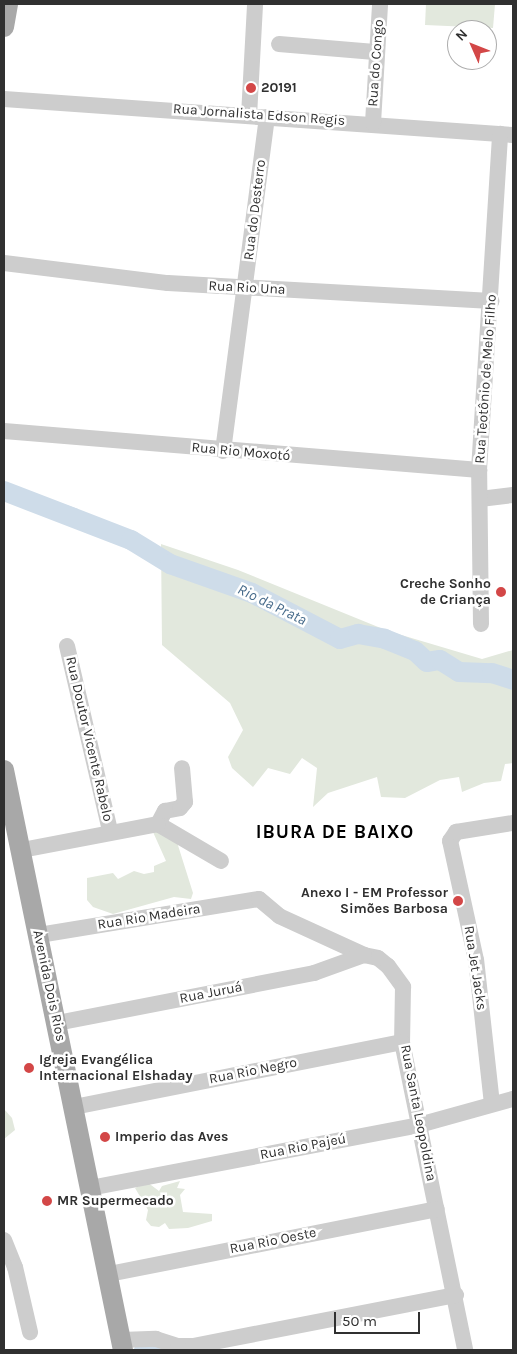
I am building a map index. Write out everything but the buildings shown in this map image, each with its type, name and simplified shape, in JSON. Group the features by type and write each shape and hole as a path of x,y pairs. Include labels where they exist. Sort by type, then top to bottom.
{"main road":[{"path":"4,27 8,4"},
{"name":"Avenida Dois Rios","path":"4,770 22,850 122,1345"}],"street":[{"name":"Rua do Congo","path":"372,123 380,4"},
{"path":"249,116 255,6"},
{"path":"279,44 376,52"},
{"name":"Rua Jornalista Edson Regis","path":"4,99 372,123 507,134"},
{"name":"Rua do Desterro","path":"223,451 267,117"},
{"name":"Rua Teotônio de Melo Filho","path":"482,624 479,470 491,301 507,134"},
{"name":"Rua Rio Una","path":"4,263 168,282 244,288 491,301"},
{"name":"Rua Rio Moxotó","path":"4,431 223,451 479,470"},
{"path":"480,499 513,496"},
{"name":"Rua Doutor Vicente Rabelo","path":"67,646 110,831"},
{"path":"158,824 165,811 180,808 185,802 182,768"},
{"name":"Rua Jet Jacks","path":"492,1104 476,960 450,842 452,835 513,823"},
{"path":"22,850 110,831 158,824 221,861"},
{"name":"Rua Rio Madeira","path":"39,935 259,899"},
{"name":"Rua Santa Leopoldina","path":"259,899 279,916 364,955 380,959 400,979 404,994 402,1042 456,1295 465,1350"},
{"name":"Rua Juruá","path":"56,1022 314,973 364,955"},
{"name":"Rua Rio Negro","path":"74,1107 402,1042"},
{"name":"Rua Rio Pajeú","path":"90,1188 419,1125 513,1099"},
{"name":"Rua Rio Oeste","path":"109,1274 437,1209"},
{"path":"4,1240 15,1267 30,1332"},
{"path":"122,1345 156,1339 178,1346 193,1346 456,1295"}],"shaded area":[{"path":"426,4 495,4 494,20 447,20 447,26 425,25"},
{"path":"161,544 238,570 388,631 482,659 513,650 513,763 505,764 501,781 484,783 462,792 459,777 440,780 405,798 381,797 377,777 328,793 313,807 317,768 302,758 290,774 268,768 253,787 232,768 228,757 243,730 230,703 162,645"},
{"path":"163,830 176,839 193,893 191,899 174,897 113,914 93,907 87,900 87,878 113,873 118,879 134,871 144,874 154,872 154,866 166,861 153,832"},
{"path":"4,1109 12,1118 15,1130 4,1139"},
{"path":"180,1181 177,1188 185,1189 180,1195 183,1212 212,1214 212,1221 188,1228 169,1229 165,1223 159,1227 151,1226 146,1220 148,1210 135,1188 147,1182 159,1191 162,1186"}],"water":[{"path":"4,483 78,509 74,522 4,494"}],"waterway":[{"name":"Rio da Prata","path":"4,491 131,540 170,564 252,593 340,639 358,634 385,639 415,651 427,662 440,660 459,672 492,673 513,680"},
{"name":"Rio da Prata","path":"140,1350 171,1346"}],"place":[{"name":"20191","path":"251,88"},
{"name":"Creche Sonho de Criança","path":"501,592"},
{"name":"Anexo I - EM Professor Simões Barbosa","path":"458,901"},
{"name":"Igreja Evangélica Internacional Elshaday","path":"29,1068"},
{"name":"Imperio das Aves","path":"105,1137"},
{"name":"MR Supermecado","path":"47,1201"}],"district":[{"name":"IBURA DE BAIXO","path":"335,833"}]}
